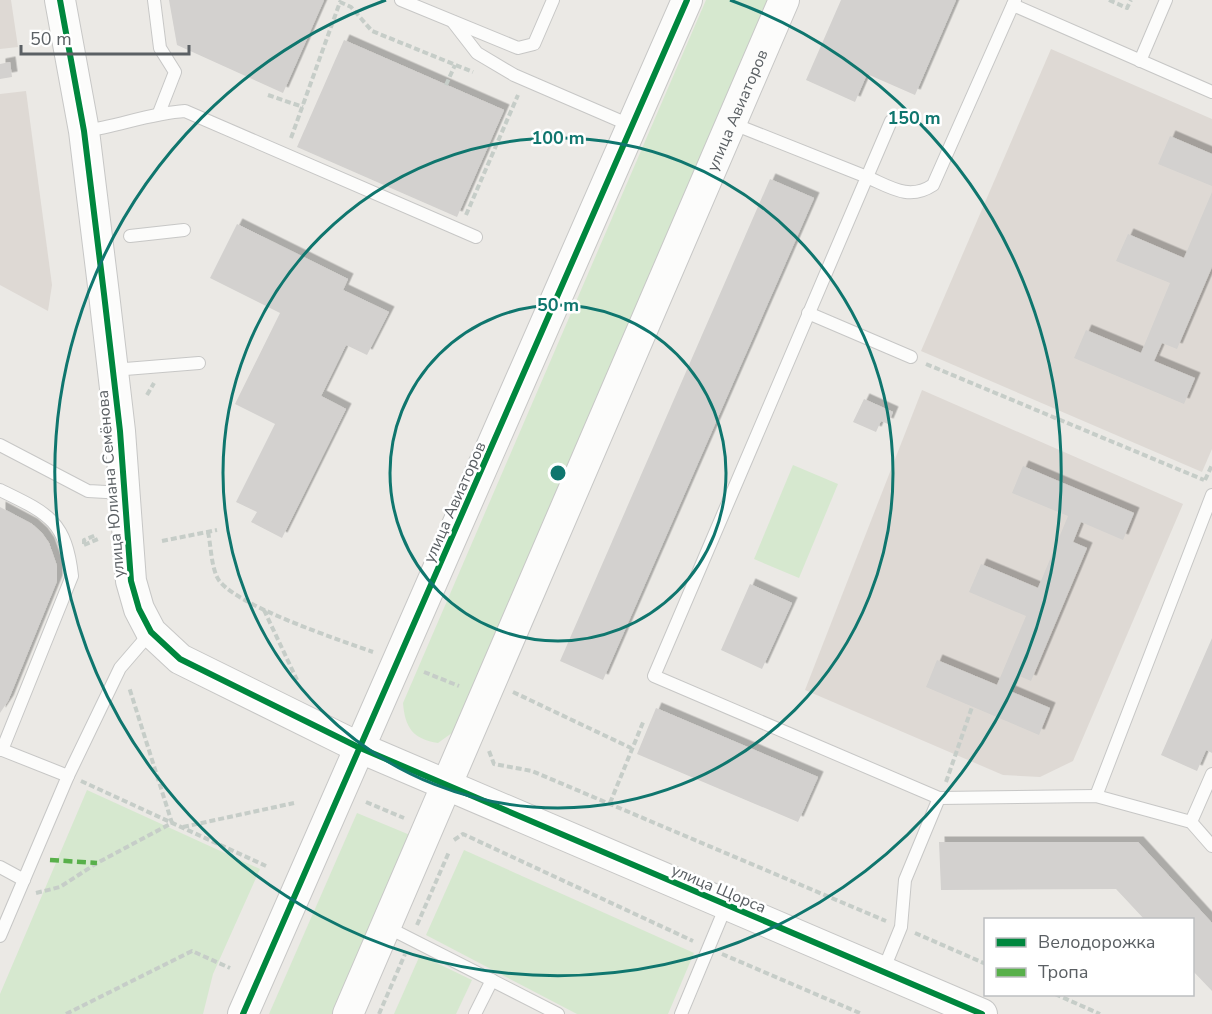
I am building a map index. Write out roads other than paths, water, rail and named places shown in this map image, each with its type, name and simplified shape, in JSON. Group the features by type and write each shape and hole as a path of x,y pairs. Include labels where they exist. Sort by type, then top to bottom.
{"street":[{"name":"улица Юлиана Семёнова","path":"60,0 84,131 114,370 131,581 139,609 151,632 180,658 358,747 446,786"},
{"name":"улица Авиаторов","path":"243,1014 687,0"},
{"name":"улица Авиаторов","path":"348,1014 784,0"},
{"name":"улица Щорса","path":"446,786 982,1014"}],"lane":[{"path":"153,0 160,48 175,72 159,113"},
{"path":"401,0 518,48 534,44 553,0"},
{"path":"1140,61 1166,0"},
{"path":"731,123 909,194 922,192 933,185 1014,3 1212,92"},
{"path":"453,22 477,53 514,75 632,126"},
{"path":"84,131 117,126 159,113 185,111 476,237"},
{"path":"891,121 654,676 939,798 1096,796 1191,822 1212,846"},
{"path":"130,236 184,230"},
{"path":"808,313 911,357"},
{"path":"114,370 199,363"},
{"path":"0,445 88,491 123,493"},
{"path":"0,490 38,508 59,527 70,551 72,576 1,750 68,776"},
{"path":"1096,796 1212,495"},
{"path":"0,936 68,776 120,668 151,632"},
{"path":"1191,822 1212,774"},
{"path":"882,972 901,927 905,880 939,798"},
{"path":"0,867 24,880"},
{"path":"681,1014 726,906"},
{"path":"385,926 558,1014"},
{"path":"475,1014 492,980"}]}
